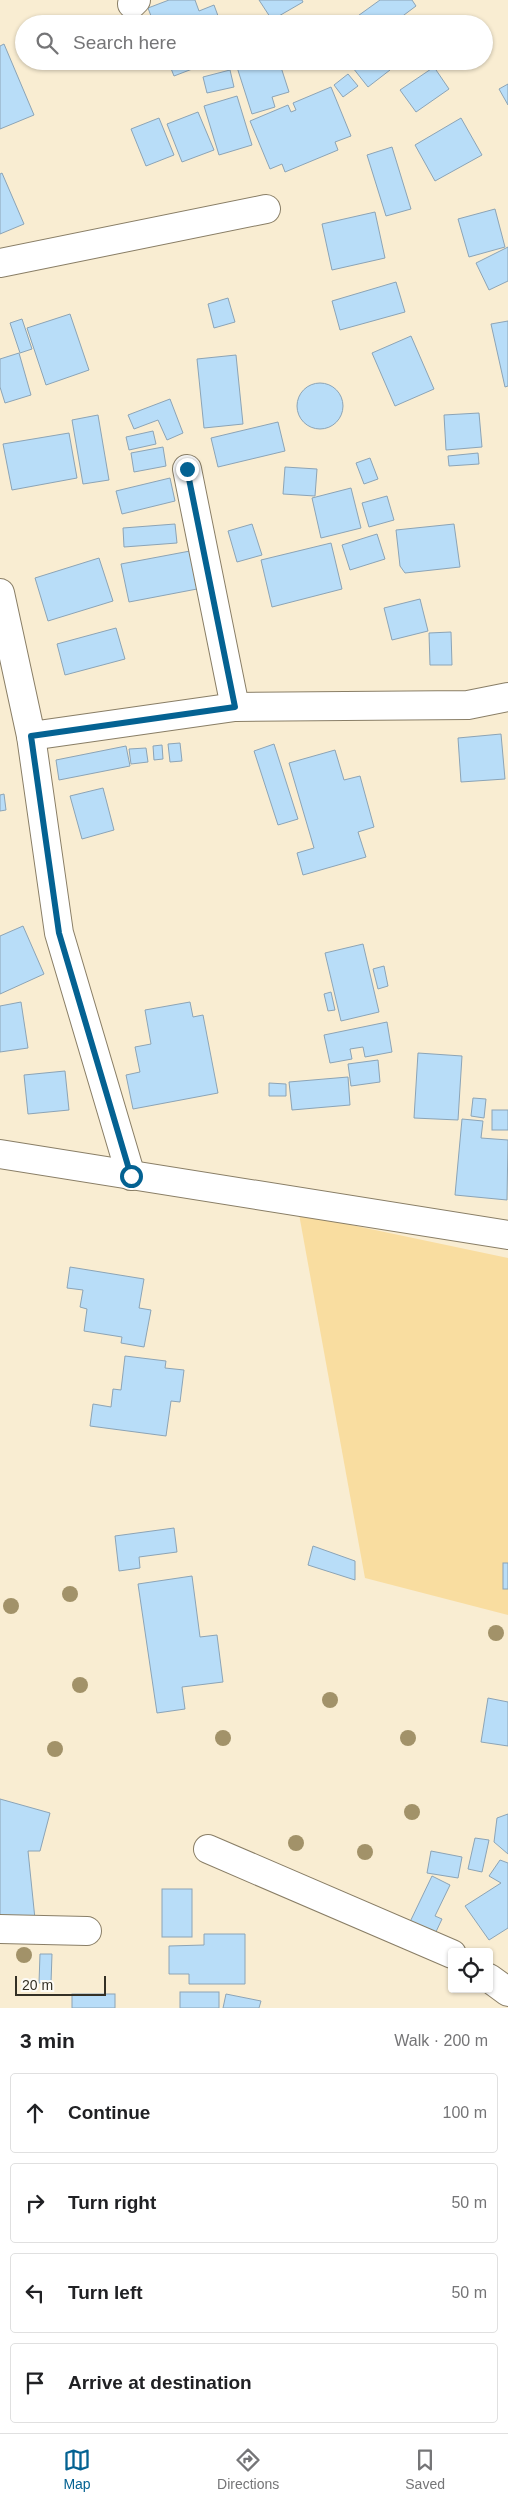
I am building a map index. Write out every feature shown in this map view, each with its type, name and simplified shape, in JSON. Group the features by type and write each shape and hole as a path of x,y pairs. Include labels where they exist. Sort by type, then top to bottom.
{"street":[{"path":"0,264 266,210"},
{"path":"187,469 235,707"},
{"path":"0,593 31,736 59,933 131,1176"},
{"path":"31,736 235,707 468,704 508,697"},
{"path":"0,1154 508,1235"},
{"path":"208,1849 448,1952"},
{"path":"0,1929 87,1931"},
{"path":"493,1981 508,1992"}],"shaded area":[{"path":"299,1214 508,1258 508,1615 365,1578"}],"building":[{"path":"169,0 195,0 199,11 214,5 218,15 151,15 148,8"},
{"path":"259,0 302,0 303,2 281,15 269,15"},
{"path":"380,0 412,0 416,6 404,15 359,15"},
{"path":"4,44 34,115 0,129 0,46"},
{"path":"172,70 190,70 174,76"},
{"path":"230,70 234,87 207,93 203,77"},
{"path":"238,70 282,70 289,92 272,97 275,107 252,114"},
{"path":"355,70 390,70 368,87"},
{"path":"430,70 436,70 449,89 416,112 400,90"},
{"path":"348,74 358,86 343,97 334,85"},
{"path":"508,84 508,105 499,89"},
{"path":"331,87 351,136 335,142 338,150 285,172 282,164 270,169 250,121 288,105 291,112 296,110 293,103"},
{"path":"237,96 252,145 219,155 204,106"},
{"path":"198,112 214,150 182,162 167,124"},
{"path":"159,118 174,155 146,166 131,129"},
{"path":"461,118 482,155 435,181 415,145"},
{"path":"392,147 411,209 386,216 367,155"},
{"path":"2,173 24,224 0,234 0,174"},
{"path":"495,209 505,247 469,257 458,219"},
{"path":"375,212 385,258 332,270 322,224"},
{"path":"508,247 508,281 489,290 476,263"},
{"path":"396,282 405,312 340,330 332,301"},
{"path":"228,298 235,322 214,328 208,304"},
{"path":"70,314 89,370 46,385 27,328"},
{"path":"22,319 32,349 20,353 10,323"},
{"path":"508,321 508,386 505,387 491,324"},
{"path":"411,336 434,389 395,406 372,353"},
{"path":"19,353 31,395 5,403 0,387 0,359"},
{"path":"236,355 243,424 204,428 197,359"},
{"path":"315,383 325,383 339,393 343,406 339,419 333,425 325,429 315,429 301,419 297,411 297,401 307,387"},
{"path":"170,399 183,433 167,440 158,420 134,429 128,415"},
{"path":"479,413 482,447 446,450 444,415"},
{"path":"98,415 109,480 83,484 72,420"},
{"path":"278,422 285,451 218,467 211,438"},
{"path":"153,431 156,444 129,450 126,437"},
{"path":"69,433 77,478 12,490 3,444"},
{"path":"163,447 166,466 134,472 131,453"},
{"path":"478,453 479,464 449,466 448,456"},
{"path":"370,458 378,479 364,484 356,463"},
{"path":"285,467 317,469 315,496 283,494"},
{"path":"170,478 175,501 122,514 116,491"},
{"path":"351,488 361,528 321,538 312,498"},
{"path":"387,496 394,520 369,527 362,503"},
{"path":"175,524 177,543 124,547 123,528"},
{"path":"252,524 262,555 237,562 228,531"},
{"path":"454,524 460,567 405,573 400,566 396,530"},
{"path":"377,534 385,559 350,570 342,545"},
{"path":"331,543 342,589 272,607 261,560"},
{"path":"190,551 197,589 129,602 121,564"},
{"path":"99,558 113,601 48,621 35,578"},
{"path":"420,599 428,631 392,640 384,608"},
{"path":"116,628 125,659 65,675 57,644"},
{"path":"451,632 452,665 430,665 429,633"},
{"path":"501,734 505,779 461,782 458,738"},
{"path":"180,743 182,761 170,762 168,744"},
{"path":"274,744 298,819 278,825 254,751"},
{"path":"162,745 163,759 154,760 153,746"},
{"path":"126,746 130,766 59,780 56,760"},
{"path":"146,748 148,762 131,764 129,749"},
{"path":"335,750 344,780 360,776 374,827 358,832 366,857 303,875 297,853 314,848 289,763"},
{"path":"103,788 114,830 82,839 70,796"},
{"path":"4,794 6,810 0,811 0,795"},
{"path":"23,926 44,974 0,994 0,936"},
{"path":"363,944 379,1012 341,1021 325,953"},
{"path":"384,966 388,986 378,989 373,969"},
{"path":"331,992 335,1010 328,1011 324,994"},
{"path":"21,1002 28,1048 0,1052 0,1006"},
{"path":"190,1002 193,1017 203,1015 218,1093 133,1109 126,1075 140,1072 135,1047 151,1044 145,1010"},
{"path":"387,1022 392,1052 365,1057 363,1047 350,1049 352,1059 330,1063 324,1035"},
{"path":"418,1053 462,1056 458,1120 414,1118"},
{"path":"378,1060 380,1082 351,1086 348,1064"},
{"path":"65,1071 69,1110 28,1114 24,1075"},
{"path":"348,1077 350,1105 292,1110 289,1082"},
{"path":"269,1083 286,1084 286,1096 269,1096"},
{"path":"473,1098 486,1099 484,1118 471,1116"},
{"path":"492,1110 508,1110 508,1130 492,1130"},
{"path":"462,1119 483,1121 481,1138 508,1140 507,1200 455,1195"},
{"path":"70,1267 144,1279 139,1308 151,1310 144,1347 121,1343 122,1337 84,1331 87,1309 80,1307 83,1290 67,1288"},
{"path":"125,1356 166,1361 165,1368 184,1370 180,1402 171,1401 166,1436 90,1426 93,1404 111,1407 113,1389 121,1390"},
{"path":"174,1528 177,1552 139,1557 140,1568 119,1571 115,1536"},
{"path":"313,1546 355,1561 355,1580 308,1565"},
{"path":"503,1563 508,1563 508,1589 503,1589"},
{"path":"192,1576 200,1637 217,1635 223,1682 182,1687 185,1709 157,1713 138,1584"},
{"path":"488,1698 508,1702 508,1746 481,1742"},
{"path":"0,1799 50,1813 40,1851 28,1851 35,1919 0,1923"},
{"path":"508,1814 508,1854 494,1842 497,1818"},
{"path":"475,1838 489,1840 482,1872 468,1869"},
{"path":"431,1851 462,1857 458,1878 427,1873"},
{"path":"500,1860 508,1863 508,1928 489,1940 465,1906 501,1883 489,1876"},
{"path":"432,1876 450,1885 435,1916 442,1919 434,1936 409,1924"},
{"path":"162,1889 192,1889 192,1937 162,1937"},
{"path":"204,1934 245,1934 245,1984 189,1984 189,1974 169,1974 169,1946 204,1945"},
{"path":"40,1954 52,1954 51,1983 39,1983"},
{"path":"180,1992 219,1992 219,2008 180,2008"},
{"path":"72,1994 115,1994 115,2008 72,2008"},
{"path":"226,1994 261,2001 259,2008 223,2008"}],"route":[{"path":"131,1176 59,933 31,736 235,707 187,469"}]}
